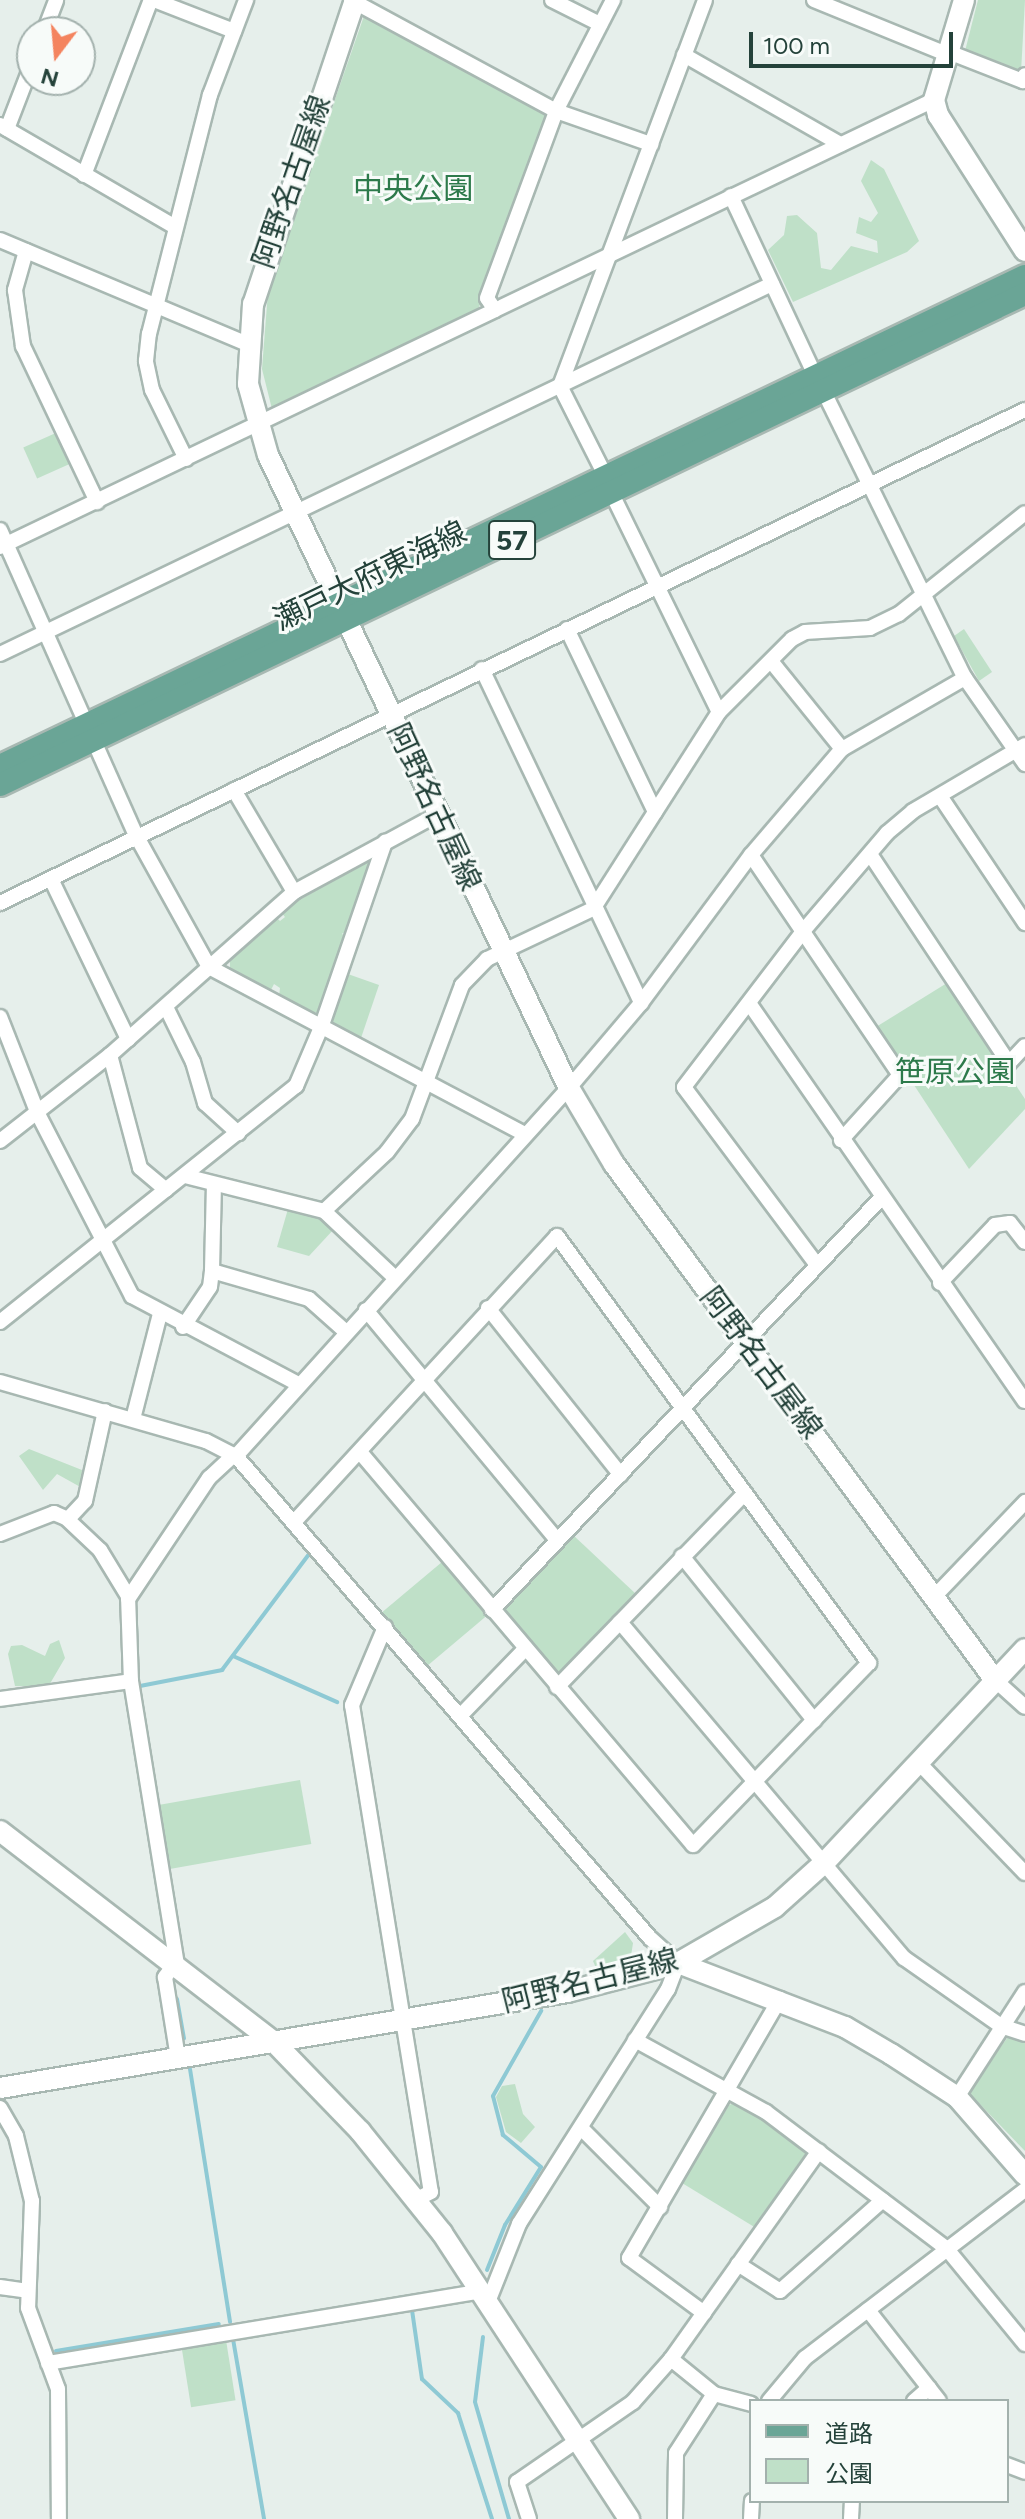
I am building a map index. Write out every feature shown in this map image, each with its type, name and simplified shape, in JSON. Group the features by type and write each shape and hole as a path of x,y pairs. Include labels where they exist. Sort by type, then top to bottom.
{"main road":[{"path":"964,0 934,100 938,115 1025,251"},
{"name":"阿野名古屋線","path":"0,2088 567,1992 678,1963 749,1926 825,1862 995,1680 614,1164 569,1088 341,613 257,425 248,384 248,344 264,261 353,1"},
{"name":"瀬戸大府東海線","path":"0,785 88,734 819,382 1025,276"},
{"name":"瀬戸大府東海線","path":"819,382 1025,294"},
{"name":"瀬戸大府東海線","path":"0,766 88,734"},
{"path":"995,1680 1025,1649"},
{"path":"0,1831 274,2042 360,2131 417,2199 629,2519"},
{"path":"678,1963 780,1999 845,2027 957,2097 1025,2175"}],"street":[{"path":"84,175 152,0 234,31"},
{"path":"186,459 158,409 146,361 175,227 210,95 246,0"},
{"path":"552,0 600,24"},
{"path":"495,310 487,298 556,111 613,0"},
{"path":"705,0 560,386 719,712"},
{"path":"814,0 1023,81 1025,75"},
{"path":"353,1 556,111 651,144"},
{"path":"684,55 840,144"},
{"path":"18,96 4,127 175,227"},
{"path":"3,546 934,100"},
{"path":"731,196 965,678 1020,748 1025,764"},
{"path":"0,240 248,344"},
{"path":"26,251 15,290 23,346 97,502"},
{"path":"0,654 772,284"},
{"path":"0,903 1025,410"},
{"path":"324,1211 387,1152 412,1119 462,985 503,951 593,909 719,712 805,632 870,628 923,593 1025,513"},
{"path":"0,530 3,546 137,837 209,967 525,1134"},
{"path":"567,629 655,812"},
{"path":"771,661 842,749"},
{"path":"482,669 593,909 641,1003"},
{"path":"128,1599 209,1478 235,1455 569,1088 641,1003 751,855 842,749 965,678"},
{"path":"817,1265 684,1087 804,930 870,854 913,811 1020,748"},
{"path":"234,790 294,892"},
{"path":"940,796 1025,923"},
{"path":"0,1141 110,1055 294,892 438,814"},
{"path":"0,1322 296,1086 322,1025 385,842"},
{"path":"870,854 1009,1063 1025,1046"},
{"path":"751,855 900,1075 841,1140"},
{"path":"51,879 128,1039"},
{"path":"749,1003 881,1198 1025,1401"},
{"path":"166,1007 193,1062 205,1103 238,1133"},
{"path":"0,1017 38,1114 132,1296 183,1327 298,1384"},
{"path":"110,1055 140,1168 166,1190"},
{"path":"185,1176 324,1211 395,1278"},
{"path":"183,1327 210,1287 214,1184"},
{"path":"492,1610 881,1198"},
{"path":"940,1283 995,1225 1010,1223 1025,1242"},
{"path":"295,1521 557,1236 869,1663 756,1785 693,1845 360,1452"},
{"path":"212,1271 309,1299 346,1332"},
{"path":"488,1308 621,1475"},
{"path":"366,1310 557,1540"},
{"path":"133,1419 160,1314"},
{"path":"0,1382 133,1419 235,1455 462,1714 650,1938 678,1963 635,2040 519,2224 484,2297 48,2363"},
{"path":"68,1519 85,1501 105,1411"},
{"path":"557,1687 745,1493"},
{"path":"934,1597 1025,1502"},
{"path":"0,1534 54,1513 68,1519 100,1550 128,1599 131,1681 176,1968 165,1977 178,2058"},
{"path":"682,1556 814,1720"},
{"path":"620,1622 904,1958 1001,2026 1025,2034"},
{"path":"385,1627 352,1705 431,2192 417,2199"},
{"path":"462,1714 525,1649"},
{"path":"995,1680 1025,1707"},
{"path":"0,1699 131,1681"},
{"path":"918,1762 1025,1873"},
{"path":"957,2097 1025,1992"},
{"path":"704,2313 629,2258 729,2092 780,1999"},
{"path":"635,2040 729,2092 819,2151 947,2249 1025,2344"},
{"path":"0,2108 16,2136 32,2201 28,2291 31,2323 58,2389 59,2519"},
{"path":"581,2128 660,2207"},
{"path":"529,2519 517,2482 633,2402 671,2359 819,2151"},
{"path":"771,2399 805,2358 1025,2190"},
{"path":"738,2264 780,2291 883,2200"},
{"path":"0,2287 28,2291"},
{"path":"868,2310 937,2399"},
{"path":"671,2359 714,2394 749,2403"},
{"path":"916,2399 929,2388"},
{"path":"675,2519 676,2453 714,2394"}],"green space":[{"path":"978,0 1025,0 1021,72 964,55"},
{"name":"中央公園","path":"364,16 545,109 548,116 478,310 272,409 262,369 268,292"},
{"path":"871,160 884,169 919,241 907,252 793,302 768,250 784,235 787,216 797,215 817,233 821,268 831,270 851,246 878,253 877,241 856,233 859,217 871,222 878,213 861,181"},
{"path":"58,432 72,463 37,479 23,447"},
{"path":"964,629 992,672 979,681 954,636"},
{"path":"367,861 373,867 348,935 342,933 346,941 320,1012 311,1013 279,996 280,988 274,984 270,992 230,970 230,957 275,916 280,921 285,917 280,911"},
{"path":"345,973 379,985 361,1038 332,1023"},
{"name":"笹原公園","path":"947,983 1025,1099 1025,1109 969,1169 876,1027"},
{"path":"288,1209 321,1217 334,1229 309,1256 277,1247"},
{"path":"29,1449 87,1472 84,1489 57,1474 43,1490 19,1456"},
{"path":"572,1534 637,1595 563,1674 556,1672 505,1612 505,1604"},
{"path":"442,1562 487,1616 426,1666 381,1613"},
{"path":"59,1640 65,1658 48,1687 15,1686 8,1654 11,1646 22,1645 45,1656 50,1644"},
{"path":"300,1780 311,1844 166,1870 154,1806"},
{"path":"625,1932 633,1943 631,1956 596,1968 593,1961"},
{"path":"1008,2037 1025,2040 1025,2151 971,2095 971,2087"},
{"path":"515,2084 523,2114 535,2127 521,2143 506,2132 496,2097 502,2086"},
{"path":"737,2102 806,2148 808,2156 756,2228 682,2183 729,2105"},
{"path":"226,2340 236,2400 191,2407 182,2347"}],"waterway":[{"path":"140,1686 222,1670 310,1553"},
{"path":"233,1656 337,1702"},
{"path":"177,1999 184,2038"},
{"path":"487,2270 505,2225 541,2167 503,2135 493,2096 541,2011"},
{"path":"190,2069 230,2322"},
{"path":"412,2310 422,2379 458,2413 492,2519"},
{"path":"56,2351 219,2324"},
{"path":"483,2337 475,2402 509,2519"},
{"path":"233,2339 264,2519"}]}
